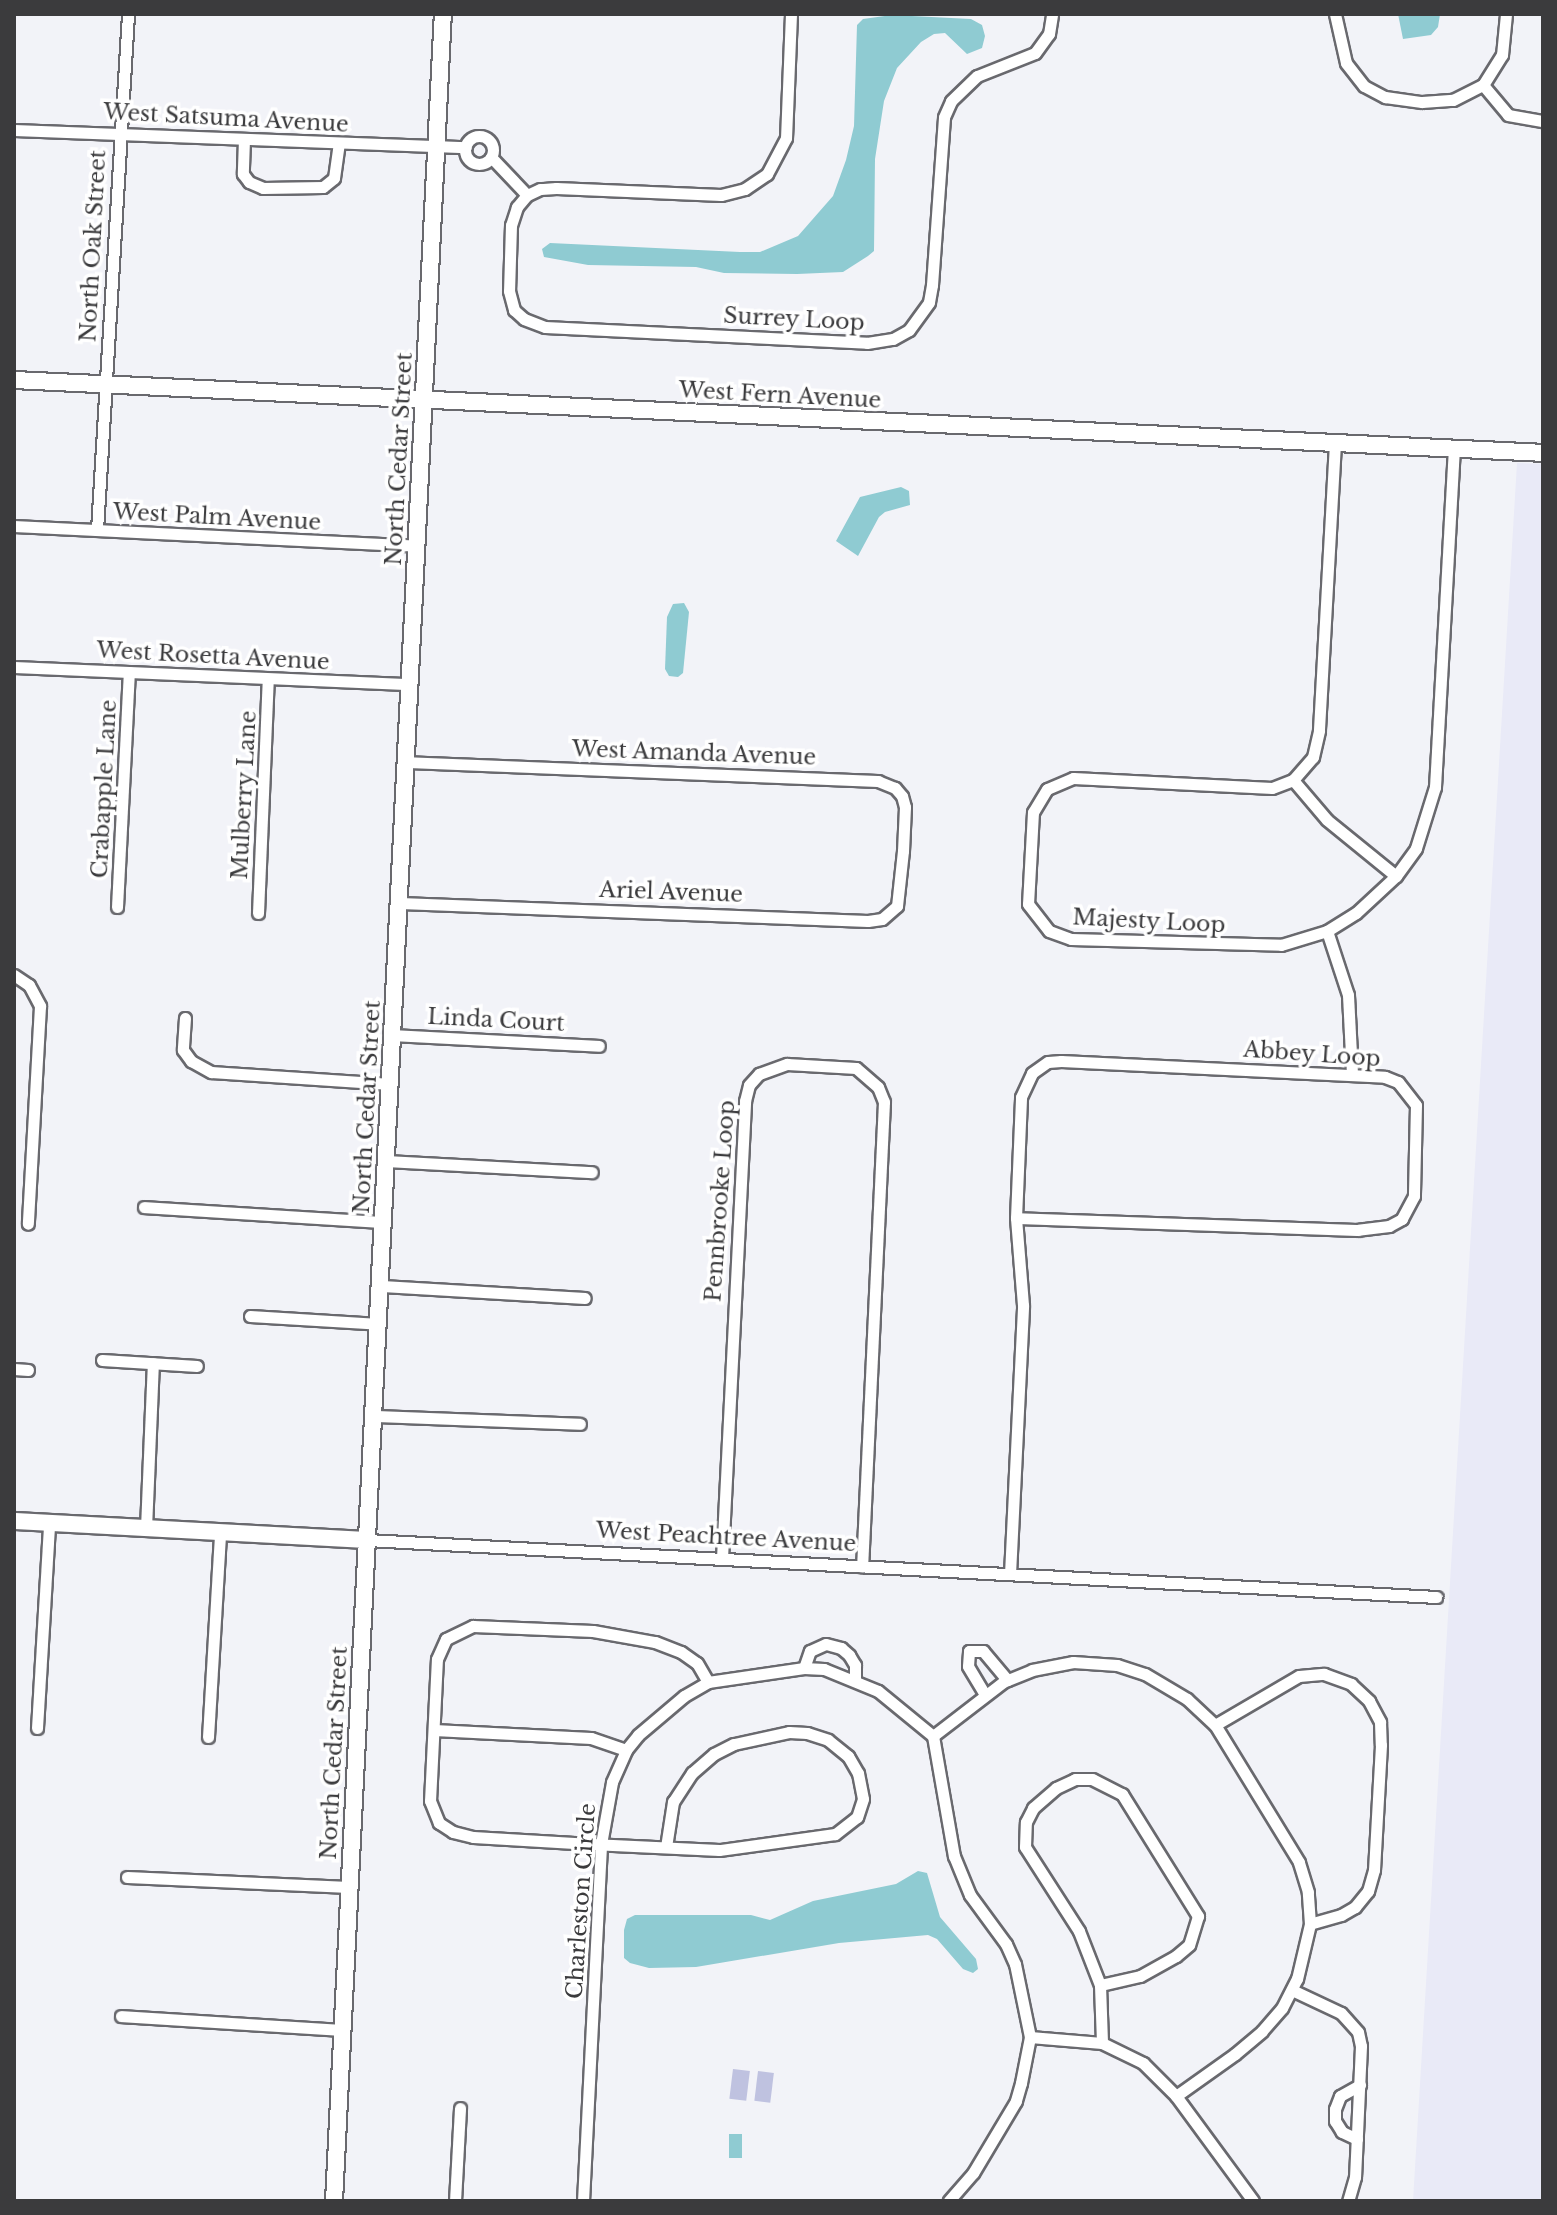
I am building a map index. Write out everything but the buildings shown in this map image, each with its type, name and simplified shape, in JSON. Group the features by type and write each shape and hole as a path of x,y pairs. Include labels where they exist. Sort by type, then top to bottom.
{"street":[{"name":"North Oak Street","path":"97,530 128,14"},
{"name":"North Cedar Street","path":"334,2201 443,14"},
{"path":"491,157 527,195 540,189 556,188 721,195 745,189 774,166 786,138 791,14"},
{"name":"Surrey Loop","path":"527,195 517,207 511,225 509,291 514,310 524,319 559,328 867,343 893,339 909,330 929,302 940,134 951,101 977,76 1035,53 1049,34 1052,14"},
{"path":"1335,14 1346,63 1354,76 1373,92 1399,100 1443,102 1483,85 1502,55 1506,14"},
{"path":"1483,85 1508,115 1543,121"},
{"name":"West Satsuma Avenue","path":"14,130 436,148"},
{"path":"485,137 493,148 491,157 474,163 468,158 466,147 471,139 485,137"},
{"path":"244,139 245,179 255,186 294,189 316,189 330,183 336,169 339,143"},
{"path":"436,148 466,147"},
{"name":"West Fern Avenue","path":"14,380 1543,453"},
{"path":"1335,443 1318,744 1306,767 1293,780 1327,820 1396,876"},
{"name":"Majesty Loop","path":"1293,780 1272,788 1089,779 1058,782 1039,797 1033,812 1028,904 1049,931 1071,939 1281,945 1327,931 1356,913 1396,876 1416,848 1435,787 1454,449"},
{"name":"West Palm Avenue","path":"14,526 418,546"},
{"name":"West Rosetta Avenue","path":"14,667 411,684"},
{"name":"Crabapple Lane","path":"117,907 129,672"},
{"name":"Mulberry Lane","path":"258,913 268,679"},
{"name":"West Amanda Avenue","path":"407,762 878,781 895,788 905,807 902,869"},
{"name":"Ariel Avenue","path":"400,903 868,921 882,919 897,906 902,869"},
{"path":"1327,931 1348,995 1352,1075"},
{"path":"14,975 29,985 40,1006 28,1224"},
{"path":"185,1018 183,1050 191,1061 211,1072 391,1084"},
{"name":"Linda Court","path":"392,1035 599,1046"},
{"name":"Abbey Loop","path":"1010,1574 1023,1305 1016,1218 1022,1089 1032,1073 1048,1062 1385,1077 1398,1082 1416,1105 1414,1196 1402,1219 1389,1226 1358,1230 1016,1218"},
{"name":"Pennbrooke Loop","path":"722,1558 745,1101 749,1085 768,1069 787,1064 810,1065 856,1068 878,1087 884,1102 862,1566"},
{"path":"387,1161 592,1172"},
{"path":"144,1207 384,1222"},
{"path":"382,1286 585,1298"},
{"path":"250,1316 379,1324"},
{"path":"102,1360 197,1366"},
{"path":"146,1528 153,1363"},
{"path":"14,1369 28,1370"},
{"path":"375,1416 580,1424"},
{"name":"West Peachtree Avenue","path":"14,1521 1436,1597"},
{"path":"37,1728 49,1523"},
{"path":"208,1737 220,1532"},
{"path":"666,1847 673,1802 686,1783 714,1754 734,1744 789,1732 807,1733 828,1740 848,1756 858,1773 863,1799 857,1817 835,1834 719,1850 473,1837 453,1832 439,1823 430,1801 440,1650 458,1631 473,1626 593,1631 655,1642 697,1663 708,1682"},
{"path":"804,1668 810,1651 826,1644 841,1648 849,1655 855,1665 855,1679"},
{"path":"984,1693 968,1666 969,1651 983,1651 1007,1680"},
{"path":"949,2201 973,2173 1016,2101 1030,2037 1011,1954 970,1895 954,1856 933,1736 984,1693 1007,1680 1062,1663 1117,1665 1168,1686 1215,1725 1299,1862 1308,1892 1310,1924 1292,1990 1262,2031 1176,2096"},
{"name":"Charleston Circle","path":"583,2201 601,1844 609,1795 626,1750 661,1713 708,1682 804,1668 824,1669 855,1679 878,1691 933,1736"},
{"path":"1215,1725 1299,1676 1324,1674 1351,1684 1369,1701 1380,1722 1374,1870 1368,1891 1355,1907 1341,1915 1310,1924"},
{"path":"434,1730 591,1738 626,1750"},
{"path":"1100,1985 1140,1976 1176,1956 1189,1945 1198,1916 1122,1794 1092,1779 1075,1779 1056,1788 1033,1808 1024,1832 1025,1847 1079,1931 1100,1985 1102,2043"},
{"path":"127,1877 349,1887"},
{"path":"1292,1990 1341,2013 1354,2024 1361,2046 1355,2177 1348,2201"},
{"path":"121,2016 341,2030"},
{"path":"1030,2037 1102,2043 1143,2063 1176,2096 1253,2201"},
{"path":"1357,2139 1342,2132 1335,2121 1335,2109 1340,2096 1360,2085"},
{"path":"455,2201 460,2108"}],"shaded area":[{"path":"1398,14 1440,14 1438,27 1431,35 1403,39"},
{"path":"892,15 971,19 982,25 985,36 982,48 967,54 945,33 934,34 921,42 897,68 884,101 875,159 874,251 868,256 843,272 797,274 724,273 696,267 588,265 544,257 542,249 550,243 760,252 798,236 833,196 846,160 854,126 857,25 863,19"},
{"path":"1517,463 1543,464 1543,2201 1413,2201"},
{"path":"901,487 909,491 910,505 885,512 879,517 858,556 836,541 860,497"},
{"path":"684,603 689,612 683,673 678,677 669,676 665,669 667,617 673,604"},
{"path":"918,1871 927,1873 940,1917 976,1959 978,1969 973,1973 963,1969 937,1939 928,1935 839,1943 696,1967 649,1968 630,1963 624,1958 624,1930 627,1919 635,1915 751,1915 770,1920 813,1901 896,1884"},
{"path":"733,2069 750,2071 746,2101 729,2099"},
{"path":"758,2071 774,2073 770,2103 754,2101"},
{"path":"729,2134 742,2134 742,2158 729,2158"}]}
